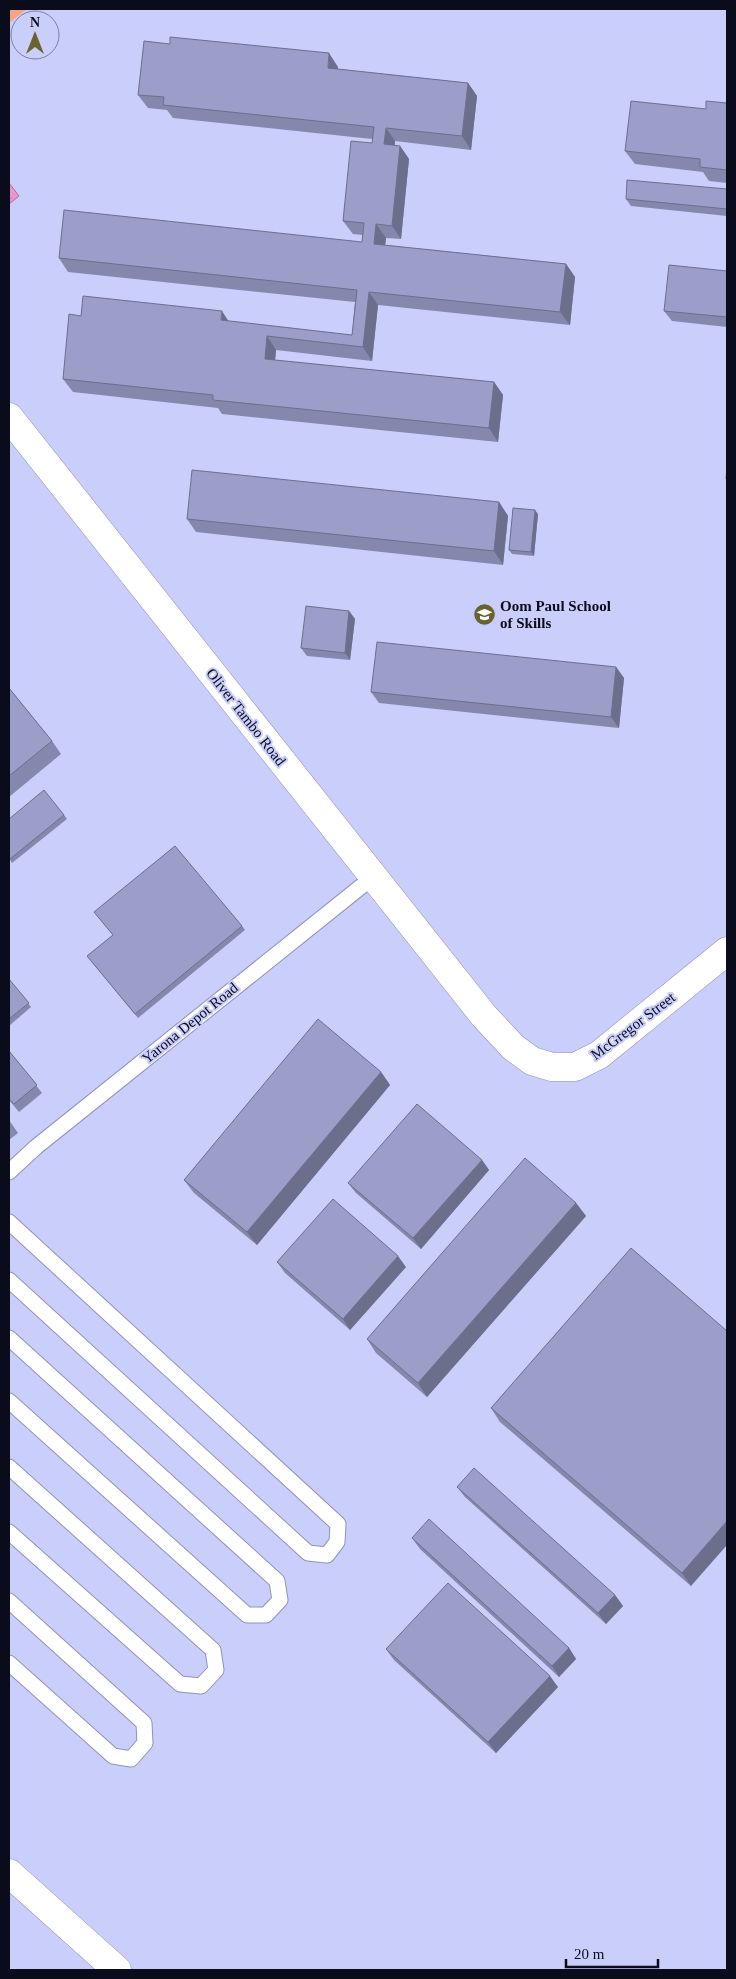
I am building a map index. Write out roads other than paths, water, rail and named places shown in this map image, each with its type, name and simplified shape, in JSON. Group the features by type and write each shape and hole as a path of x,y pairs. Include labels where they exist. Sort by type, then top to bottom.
{"street":[{"name":"Oliver Tambo Road","path":"9,417 484,1016"},
{"name":"McGregor Street","path":"484,1016 513,1047 532,1061 552,1067 575,1067 600,1055 727,952"},
{"path":"9,1873 117,1970"}],"lane":[{"name":"Yarona Depot Road","path":"9,1172 36,1147 373,877"},
{"path":"9,1222 338,1524 338,1542 327,1555 308,1553 9,1280"},
{"path":"9,1338 277,1581 280,1600 266,1615 247,1615 9,1401"},
{"path":"9,1468 213,1650 216,1670 201,1686 180,1684 9,1532"},
{"path":"9,1601 144,1723 146,1742 131,1759 112,1756 9,1663"}],"water":[{"path":"9,183 19,196 9,204"}],"place":[{"name":"Oom Paul School of Skills","path":"484,615"}]}
